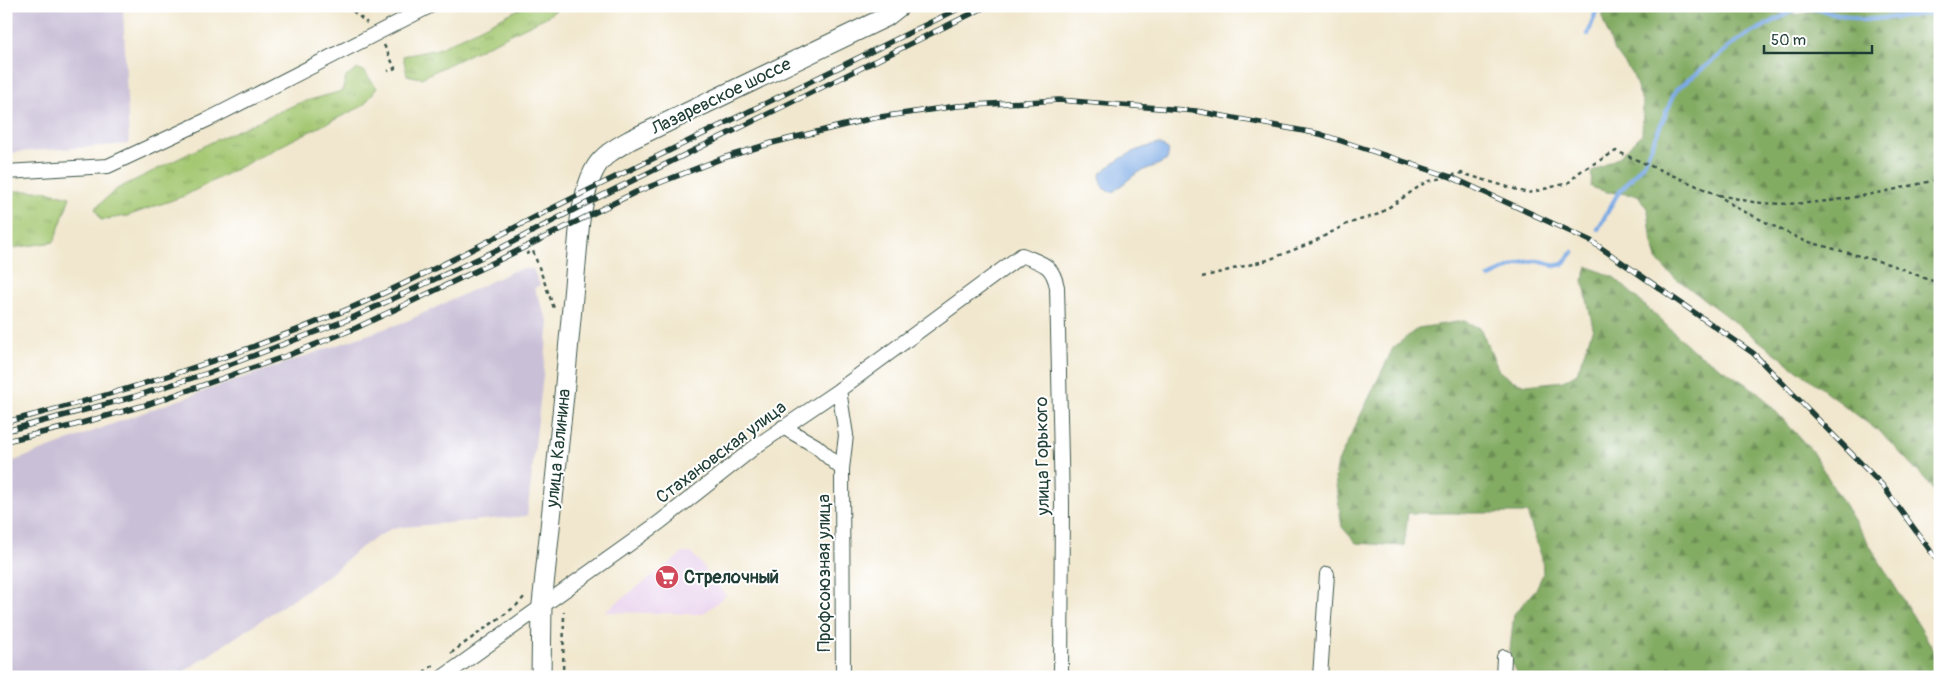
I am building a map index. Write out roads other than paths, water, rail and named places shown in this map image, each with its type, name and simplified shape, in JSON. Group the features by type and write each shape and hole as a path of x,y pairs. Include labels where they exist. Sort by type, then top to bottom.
{"street":[{"path":"6,172 108,166 211,118 430,6"},
{"name":"Лазаревское шоссе","path":"580,220 586,191 596,166 610,152 630,140 886,17 900,6"},
{"name":"улица Калинина","path":"541,677 542,604 580,220"},
{"name":"Стахановская улица","path":"443,677 542,604 660,522 755,447 839,390 1022,255"},
{"name":"улица Горького","path":"1022,255 1047,266 1054,273 1057,287 1062,503 1061,677"},
{"name":"Профсоюзная улица","path":"839,390 846,435 842,469 843,677"},
{"path":"783,427 816,446 842,469"},
{"path":"1320,677 1327,574"},
{"path":"1503,677 1504,657"}],"water":[{"path":"1160,144 1169,151 1167,160 1130,178 1113,192 1104,189 1101,184 1100,174 1136,151"}],"waterway":[{"path":"1588,34 1598,6"},
{"path":"1802,6 1863,20 1940,13"},
{"path":"1598,229 1617,195 1644,163 1676,90 1738,40 1802,6"},
{"path":"1489,277 1529,261 1546,262 1554,266 1563,264 1573,252"}],"railway":[{"path":"6,422 178,373 346,310 408,282 591,189 964,6"},
{"path":"6,431 133,397 208,373 352,318 501,248 583,205 987,6"},
{"path":"6,441 71,426 149,404 289,355 356,328 636,192 723,158 772,143 873,118 957,106 1059,100 1196,111 1320,134 1451,177 1591,241 1753,353 1883,486 1940,564"}],"place":[{"name":"Стрелочный","path":"667,577"}]}
